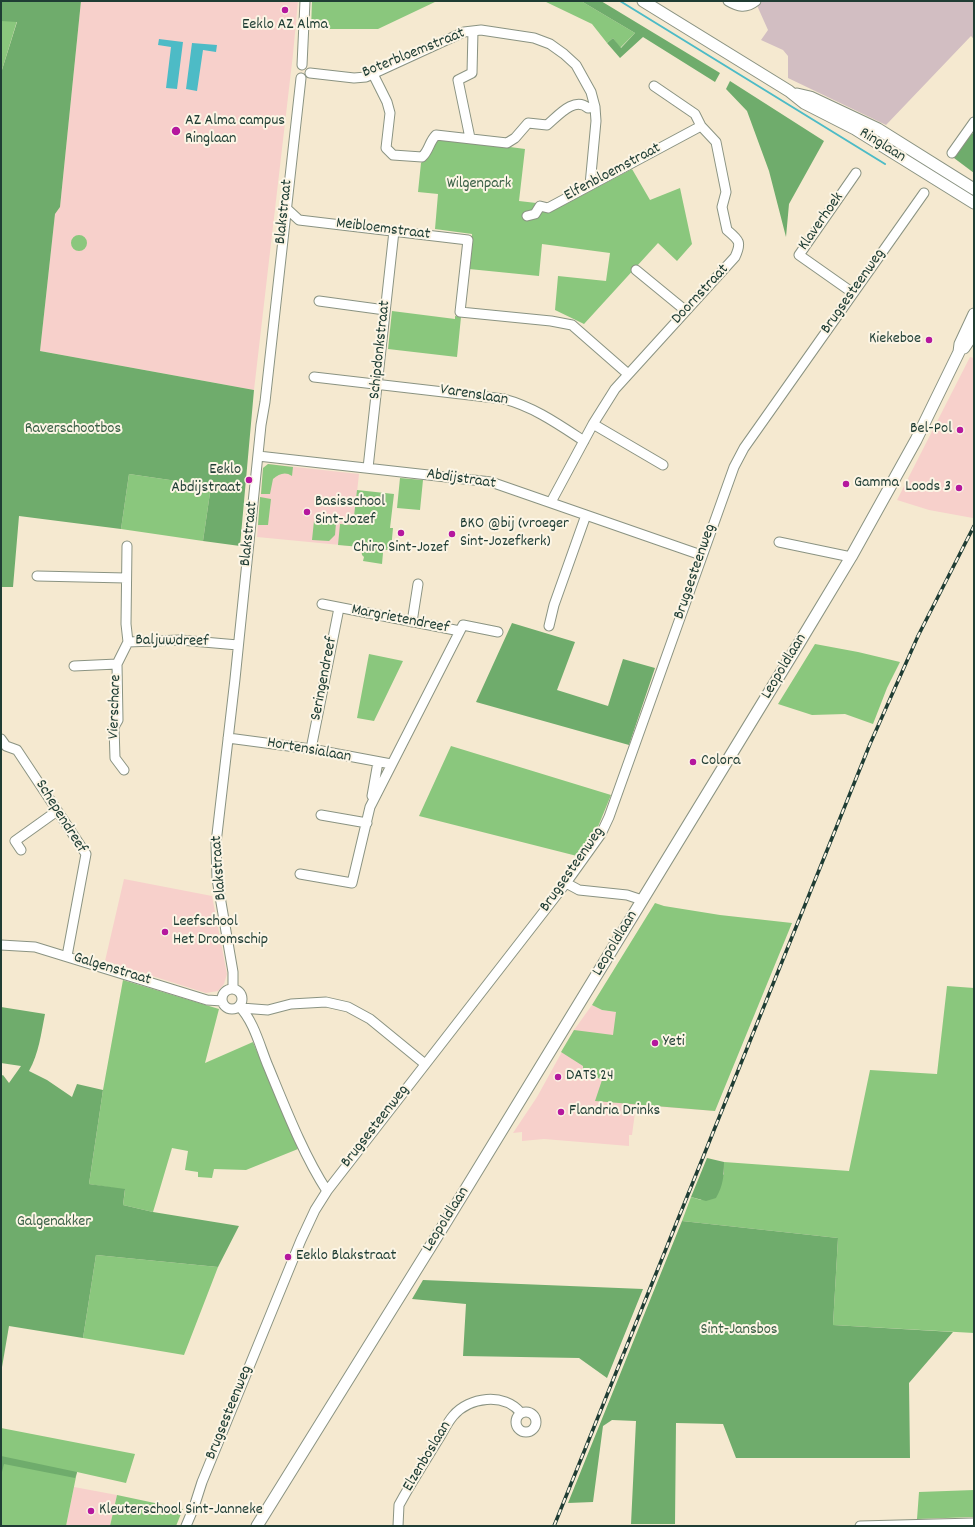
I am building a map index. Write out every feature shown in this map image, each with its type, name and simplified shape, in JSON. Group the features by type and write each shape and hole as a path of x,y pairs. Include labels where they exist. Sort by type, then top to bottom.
{"main road":[{"name":"Ringlaan","path":"643,1 789,91 804,103 855,129 974,203"},
{"name":"Ringlaan","path":"789,91 810,98 878,129 973,188"},
{"name":"Leopoldlaan","path":"257,1526 447,1220 851,557 916,440 959,352 960,344 974,314"},
{"name":"Leopoldlaan","path":"959,352 965,348 974,333"}],"street":[{"path":"302,65 305,1"},
{"path":"728,1 741,7 748,6 756,1"},
{"path":"470,138 458,80 472,73 474,30"},
{"name":"Boterbloemstraat","path":"310,73 354,78 366,77 454,36 474,30 534,38 550,44 576,65 591,92 595,107 596,129 590,185"},
{"path":"302,65 308,67 310,73 306,78 297,76 296,71 298,67 302,65"},
{"path":"373,74 387,102 390,113 386,148 393,155 422,157 427,153 431,140 436,135 507,142 515,138 528,124 547,125 569,107 576,104 583,104 588,108 595,107"},
{"name":"Blakstraat","path":"233,989 234,972 218,879 216,844 301,78"},
{"name":"Doornstraat","path":"551,502 593,424 615,389 735,257 740,247 735,236 727,230 722,207 726,192 716,142 701,126 695,114 654,86"},
{"path":"952,153 974,122"},
{"name":"Elfenbloemstraat","path":"527,216 535,214 540,206 548,208 701,126"},
{"name":"Klaverhoek","path":"853,294 799,255 856,173"},
{"name":"Brugsesteenweg","path":"186,1526 202,1482 308,1223 327,1191 566,883 601,834 609,817 701,555 734,467 744,448 924,193"},
{"path":"284,228 299,220 286,208"},
{"name":"Meibloemstraat","path":"299,220 468,240 460,312 551,321 572,325 628,374"},
{"name":"Schipdonkstraat","path":"368,468 394,231"},
{"path":"636,270 686,311"},
{"path":"319,301 385,310"},
{"name":"Varenslaan","path":"314,377 378,383 504,399 518,403 538,412 584,441"},
{"path":"593,424 663,465"},
{"name":"Abdijstraat","path":"258,456 491,482 701,555"},
{"path":"549,626 554,605 586,515"},
{"path":"779,542 851,557"},
{"name":"Baljuwdreef","path":"127,546 126,624 128,642 180,640 238,645"},
{"path":"37,576 126,578"},
{"path":"412,622 418,584"},
{"name":"Margrietendreef","path":"322,604 460,631 463,626 498,632"},
{"name":"Seringendreef","path":"311,749 339,608"},
{"path":"370,807 460,631"},
{"name":"Vierschare","path":"124,770 115,758 114,727 118,720 117,664 128,642"},
{"path":"74,666 117,664"},
{"name":"Hortensialaan","path":"228,738 311,749 391,764"},
{"name":"Schependreef","path":"2,745 17,750 86,854 67,956"},
{"path":"300,874 352,883 367,823 378,762"},
{"path":"21,850 15,841 57,811"},
{"path":"322,815 367,823"},
{"path":"566,883 579,890 627,895 642,900"},
{"name":"Galgenstraat","path":"1,945 35,947 207,1000 222,1001"},
{"path":"327,1191 311,1164 284,1105 254,1031 240,1007 242,1000 241,996 236,990 233,989 226,991 223,994 222,1001 229,1009 240,1007 268,1010 291,1004 326,1002 348,1007 370,1019 425,1064"},
{"name":"Elzenboslaan","path":"398,1526 399,1505 453,1416 469,1404 490,1399 508,1402 516,1406 521,1412"},
{"path":"860,1526 974,1523"}],"shaded area":[{"name":"AZ Alma campus Ringlaan","path":"81,1 298,1 254,390 40,351 55,214 60,207"},
{"path":"755,1 974,1 974,39 971,36 886,125 788,78 788,56 783,50 761,40 768,30"},
{"path":"970,357 974,358 973,518 929,510 897,500"},
{"name":"Basisschool Sint-Jozef","path":"268,464 359,474 351,546 257,537 263,468"},
{"name":"Leefschool Het Droomschip","path":"124,879 212,896 227,974 224,984 218,991 206,993 105,961"},
{"path":"592,1005 602,1010 628,1014 715,1111 636,1105 632,1135 629,1135 629,1146 544,1139 522,1141 522,1132 513,1133 537,1097 574,1030"},
{"name":"Kleuterschool Sint-Janneke","path":"74,1487 117,1495 110,1526 66,1526"}],"green space":[{"name":"Raverschootbos","path":"1,1 81,1 60,207 55,214 40,351 254,390 240,546 203,541 211,486 129,474 121,529 19,516 13,587 1,587 1,73 17,22 1,21"},
{"path":"312,1 437,1 378,29 311,29"},
{"path":"544,1 581,1 635,33 620,48 613,38 607,43 592,24"},
{"path":"581,1 601,1 720,73 715,82 643,37 620,58 607,43 613,38 621,48 635,33"},
{"path":"1,21 17,21 1,73"},
{"path":"730,81 824,141 789,204 786,237 769,171 747,111 726,89"},
{"path":"971,133 974,134 974,173 954,158"},
{"name":"Wilgenpark","path":"443,138 525,149 519,201 562,206 632,169 650,200 680,188 692,244 677,261 658,243 584,324 555,310 558,276 606,281 610,253 542,244 539,276 469,269 472,234 435,229 438,194 418,192 421,163 430,155 434,142"},
{"path":"76,235 82,235 87,240 85,249 82,251 76,251 71,246 71,240"},
{"path":"392,311 455,319 455,316 461,317 457,357 388,349"},
{"path":"268,464 293,467 292,476 284,473 278,476 273,479 270,494 261,494 263,468"},
{"path":"129,474 211,486 203,541 121,529"},
{"path":"400,478 423,480 420,510 397,508"},
{"path":"357,490 394,494 390,528 393,528 391,550 382,550 382,564 363,561 364,557 362,555 361,547 338,545 340,524 353,525"},
{"path":"260,497 271,499 268,525 258,525"},
{"path":"314,521 336,523 335,535 329,541 312,540"},
{"path":"512,623 575,642 557,690 608,706 623,659 655,668 629,745 476,702"},
{"path":"815,644 900,662 887,688 873,724 845,714 812,715 778,704"},
{"path":"369,654 403,661 374,721 357,718"},
{"path":"451,746 611,795 595,834 577,856 419,816"},
{"path":"655,903 664,906 720,915 792,923 715,1111 595,1101 602,1080 594,1076 583,1074 583,1066 561,1052 574,1030 613,1035 616,1012 602,1010 592,1005"},
{"path":"123,980 219,1009 205,1063 253,1042 298,1149 246,1170 214,1169 212,1178 198,1177 198,1172 185,1170 188,1151 172,1148 153,1212 123,1205 125,1190 89,1184 103,1090"},
{"path":"947,986 974,988 974,1333 833,1325 838,1238 682,1221 691,1197 701,1200 724,1174 724,1162 849,1171 870,1070 937,1074"},
{"name":"Galgenakker","path":"1,1007 45,1014 41,1036 29,1071 47,1080 72,1097 77,1084 103,1090 89,1184 125,1189 123,1205 153,1212 239,1226 218,1267 96,1255 83,1338 9,1326 1,1373 1,1076 3,1075 9,1083 21,1066 1,1063"},
{"path":"707,1158 724,1162 724,1167 723,1181 716,1198 706,1201 691,1197"},
{"name":"Sint-Jansbos","path":"682,1221 838,1238 833,1325 953,1332 909,1383 910,1458 736,1458 723,1424 676,1423 675,1524 631,1524 636,1421 612,1420 603,1426 593,1502 568,1503"},
{"path":"96,1255 218,1267 184,1355 83,1338"},
{"path":"423,1280 643,1289 607,1378 579,1358 463,1356 466,1304 412,1299"},
{"path":"1,1428 135,1454 126,1483 77,1472 66,1526 1,1526"},
{"path":"1,1456 77,1472 75,1478 4,1464 1,1476"},
{"path":"974,1490 974,1517 917,1519 919,1492"},
{"path":"117,1495 183,1509 176,1526 110,1526"}],"water":[{"path":"159,39 183,42 177,89 166,88 171,47 158,45"},
{"path":"192,43 217,45 216,52 203,50 197,91 186,89"}],"waterway":[{"path":"620,1 885,164"}],"railway":[{"path":"554,1526 870,744 918,636 974,526"}],"place":[{"name":"Eeklo AZ Alma","path":"285,10"},
{"name":"AZ Alma campus Ringlaan","path":"176,131"},
{"name":"Kiekeboe","path":"929,340"},
{"name":"Bel-Pol","path":"960,430"},
{"name":"Eeklo Abdijstraat","path":"249,480"},
{"name":"Gamma","path":"846,484"},
{"name":"Loods 3","path":"959,488"},
{"name":"Basisschool Sint-Jozef","path":"307,512"},
{"name":"Chiro Sint-Jozef","path":"401,533"},
{"name":"BKO @bij (vroeger Sint-Jozefkerk)","path":"452,534"},
{"name":"Colora","path":"693,762"},
{"name":"Leefschool Het Droomschip","path":"165,932"},
{"name":"Yeti","path":"655,1043"},
{"name":"DATS 24","path":"558,1077"},
{"name":"Flandria Drinks","path":"561,1112"},
{"name":"Eeklo Blakstraat","path":"288,1257"},
{"name":"Kleuterschool Sint-Janneke","path":"91,1511"}]}
